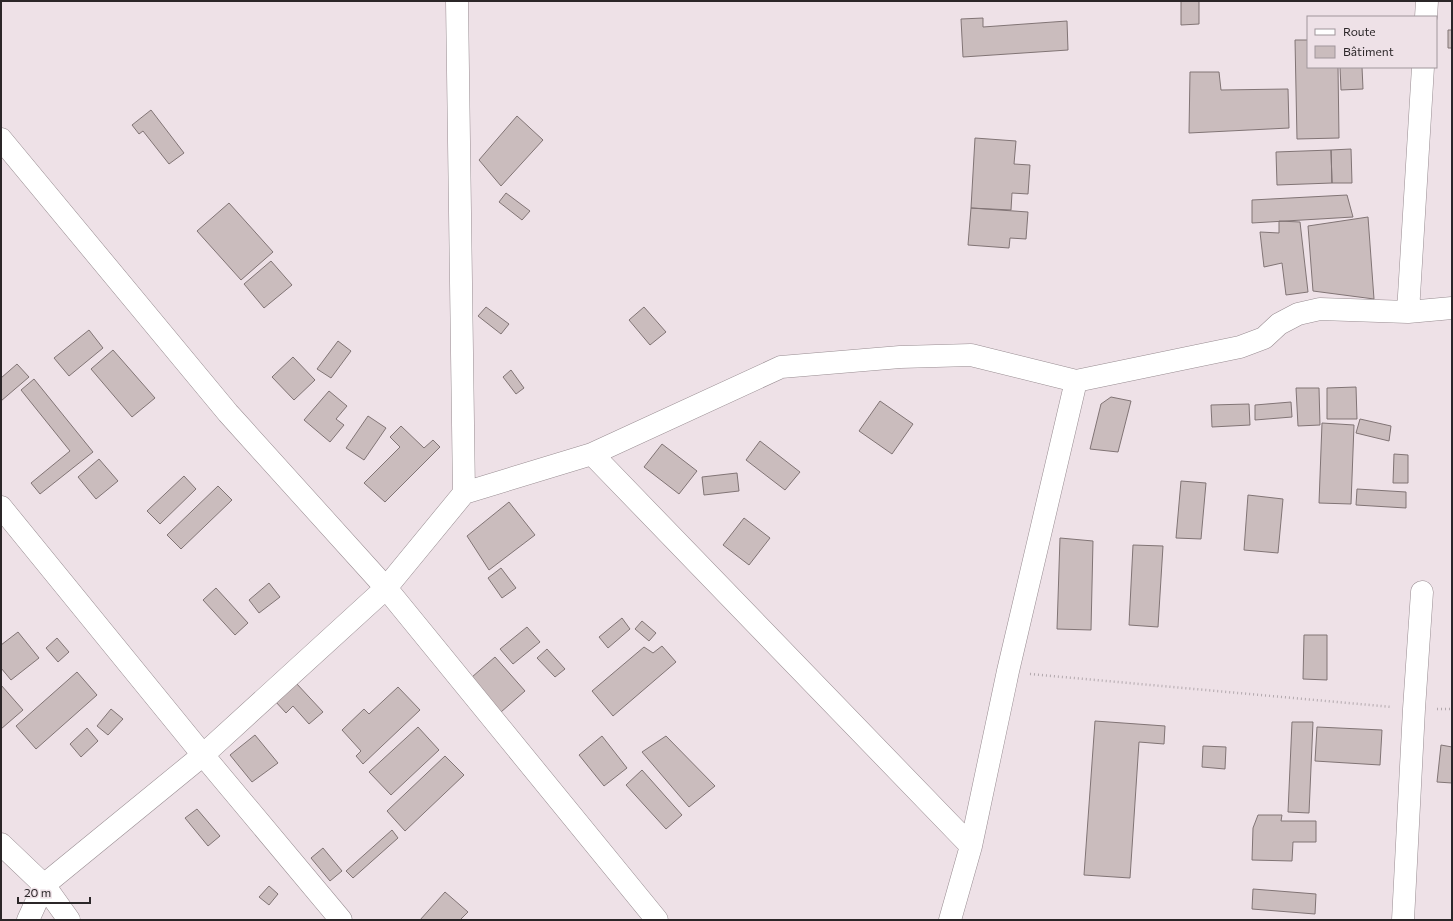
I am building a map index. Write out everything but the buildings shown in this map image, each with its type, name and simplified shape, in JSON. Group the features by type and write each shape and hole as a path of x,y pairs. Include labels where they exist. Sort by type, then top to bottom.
{"street":[{"path":"457,1 464,493"},
{"path":"1426,16 1427,1"},
{"path":"1408,312 1423,68"},
{"path":"1,139 228,413 386,588 657,920"},
{"path":"28,920 44,885 203,755 386,588 464,493 592,454 781,366 900,357 971,355 1076,381 1240,347 1264,338 1279,324 1298,314 1320,309 1408,312 1452,308"},
{"path":"950,920 971,846 1008,672 1076,381"},
{"path":"592,454 971,846"},
{"path":"1,507 203,755 341,920"},
{"path":"1403,920 1414,709 1422,592"},
{"path":"1,844 44,885 69,920"}],"path":[{"path":"1008,672 1414,709 1452,709"}]}
